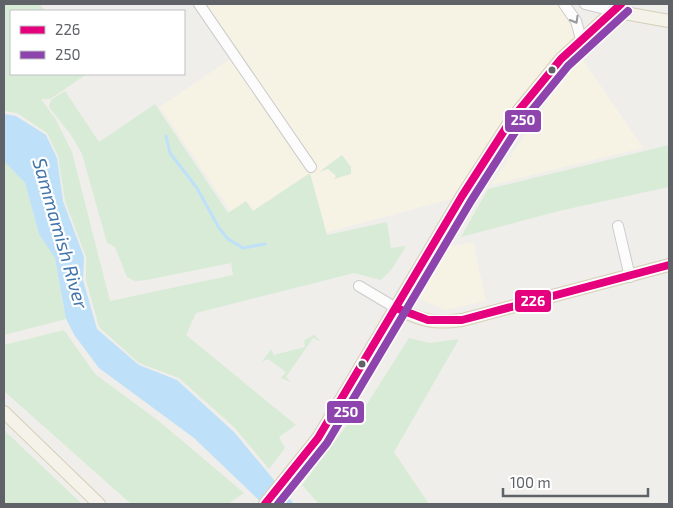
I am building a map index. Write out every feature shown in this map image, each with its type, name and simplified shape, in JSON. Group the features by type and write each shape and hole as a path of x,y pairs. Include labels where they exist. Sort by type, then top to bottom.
{"main road":[{"path":"264,504 318,438 462,196 511,120 533,91 581,39 617,7 669,21"},
{"path":"396,308 414,318 440,324 630,277 669,265"},
{"path":"4,412 99,504"}],"street":[{"path":"199,4 311,167"},
{"path":"564,4 576,21 581,39"},
{"path":"585,4 617,7"},
{"path":"618,226 630,277"},
{"path":"359,286 396,308"}],"shaded area":[{"path":"199,4 564,4 581,39 561,59 462,196 258,251 160,107 235,56"},
{"path":"579,54 643,148 491,185"},
{"path":"473,242 486,301 445,310 420,299 423,290 450,247"}],"green space":[{"path":"4,4 40,4 44,10 10,10 10,75 86,75 50,99 41,99 56,120 72,152 110,301 233,275 231,263 146,280 135,281 127,277 115,247 107,243 82,154 71,135 49,107 51,100 65,91 99,142 155,104 228,213 246,201 253,211 310,173 327,235 387,222 391,248 406,246 392,269 381,280 354,273 196,313 186,335 296,425 279,437 285,448 269,469 235,428 179,378 139,363 99,327 86,280 86,257 65,201 58,156 47,133 17,113 4,111"},
{"path":"669,145 669,187 563,210 461,237 488,189"},
{"path":"342,155 351,167 351,174 334,179 336,176 328,169 319,172"},
{"path":"4,160 25,183 39,234 55,257 66,319 4,335"},
{"path":"64,330 95,374 160,422 244,493 228,504 131,504 4,391 4,345"},
{"path":"314,335 321,341 313,338 286,377 291,382 281,378 286,372 268,359 262,362 271,349 274,355 305,347 304,340"},
{"path":"409,338 430,343 459,339 394,452 429,504 319,504 302,485 348,424 360,415"},
{"path":"4,430 82,504 4,504"}],"water":[{"name":"Sammamish River","path":"4,114 16,116 46,135 57,158 63,201 84,257 83,280 97,329 139,365 177,380 234,432 294,504 263,504 194,438 99,368 75,336 66,319 55,258 39,234 25,183 4,161"}],"waterway":[{"path":"166,136 170,153 197,188 219,228 228,239 243,248 265,244"}],"transit line":[{"name":"226","path":"265,504 318,438 462,196 511,120 561,59 621,4"},
{"name":"250","path":"278,504 327,443 471,201 519,126 568,66 628,11"},
{"name":"226","path":"396,308 428,320 462,320 669,265"}]}
